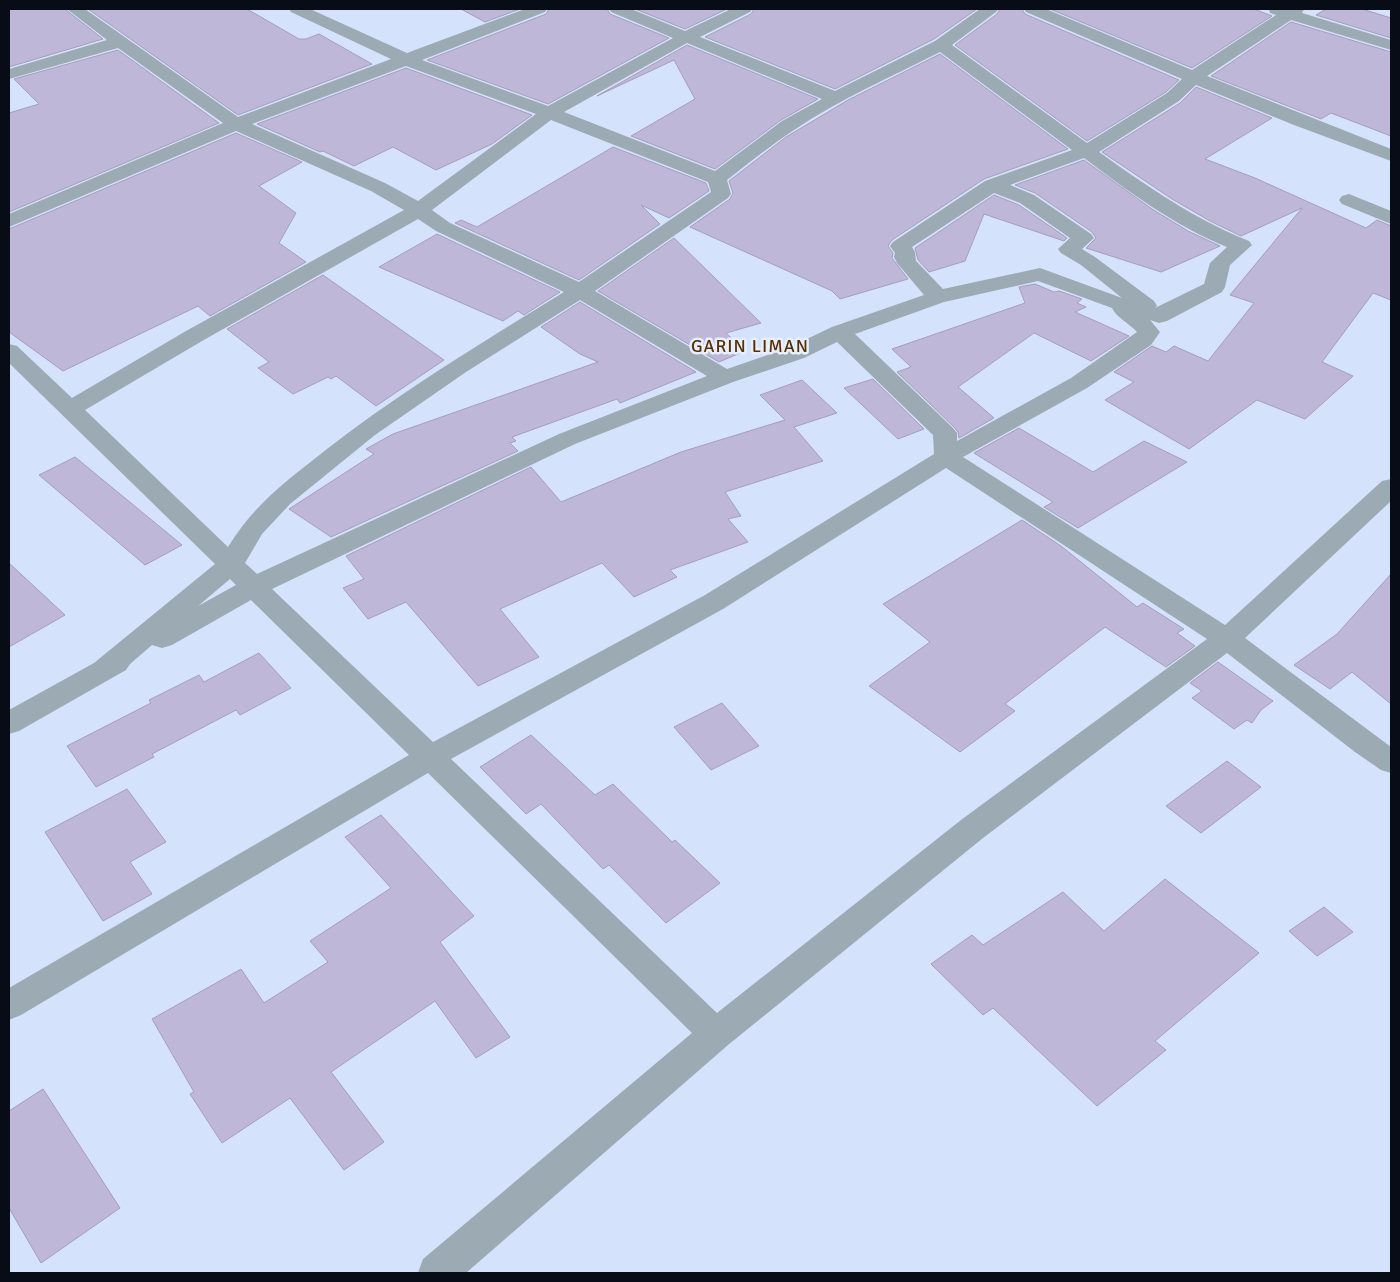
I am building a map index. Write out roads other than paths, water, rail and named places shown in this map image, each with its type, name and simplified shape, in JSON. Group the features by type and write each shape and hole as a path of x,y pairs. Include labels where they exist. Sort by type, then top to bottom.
{"street":[{"path":"76,9 119,42 236,124 378,187 419,210 443,227 580,291 725,377"},
{"path":"100,673 232,564 252,529 281,498 367,430 458,367 580,291 721,194 716,179 550,113 407,60 296,9"},
{"path":"9,221 236,124 539,9"},
{"path":"617,9 836,98"},
{"path":"70,409 194,336 419,210 550,113 686,37 744,9"},
{"path":"716,179 749,152 789,125 836,98 941,45 990,9"},
{"path":"1032,9 1273,110 1391,155"},
{"path":"938,297 907,263 904,257 905,252 900,246 992,185 1087,152 1173,97 1194,77 1285,10 1391,45"},
{"path":"9,74 119,42"},
{"path":"9,723 255,586 567,438 725,377 796,353 840,332 938,297 1040,274 1107,300 1159,316 1214,287 1220,264 1242,245 1211,233 1149,197 941,45"},
{"path":"992,185 1027,199 1084,238 1068,248 1088,261 1159,316"},
{"path":"1349,200 1391,218"},
{"path":"9,1005 429,758 714,602 946,457 1079,383 1143,340 1149,332 1137,318 1107,300"},
{"path":"840,332 945,433 946,457"},
{"path":"9,351 255,586 429,758 716,1034"},
{"path":"946,457 1227,639 1391,762"},
{"path":"437,1273 716,1034 972,829 1227,639 1391,488"}],"district":[{"name":"GARIN LIMAN","path":"750,346"}]}
